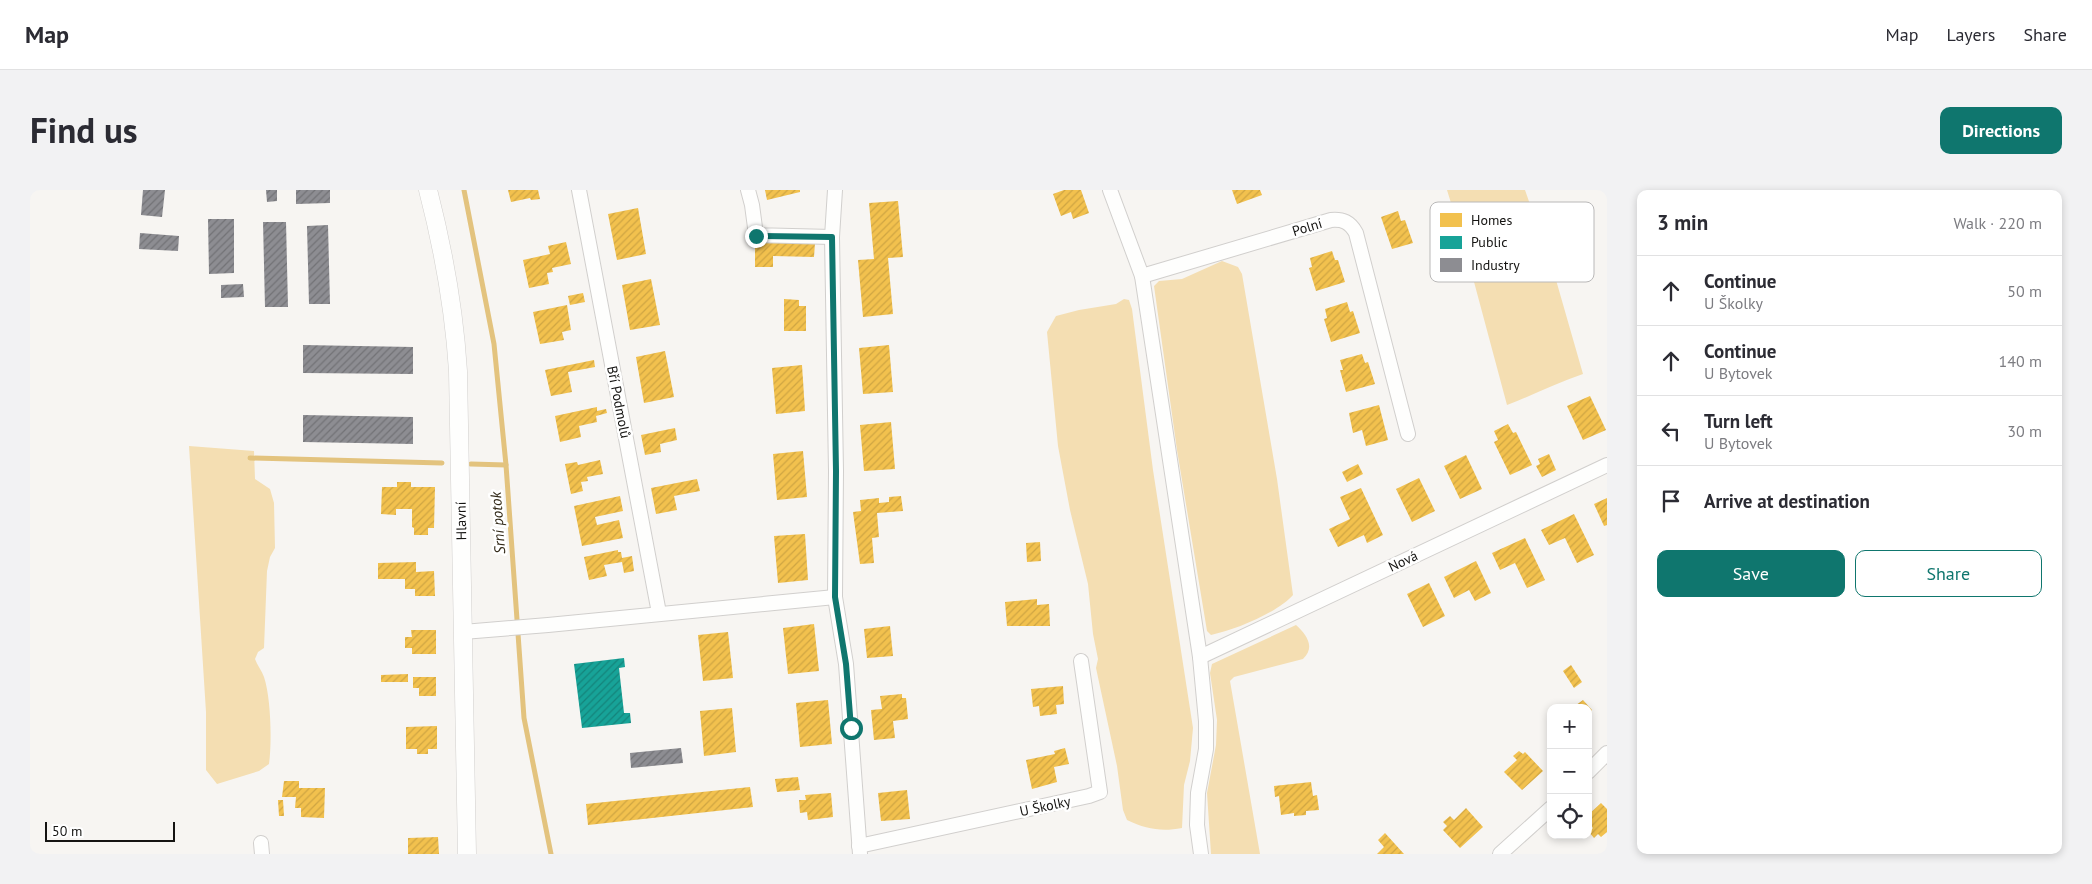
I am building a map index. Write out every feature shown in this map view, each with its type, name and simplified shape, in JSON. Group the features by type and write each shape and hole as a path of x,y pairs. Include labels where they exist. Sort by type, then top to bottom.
{"street":[{"name":"Hlavní","path":"428,190 444,256 454,319 460,415 467,854"},
{"name":"Bří Podmolů","path":"579,190 659,613"},
{"path":"748,190 756,236 832,237"},
{"name":"U Školky","path":"835,190 832,237 836,471 835,597 846,664 860,850 1090,796 1100,792 1080,661"},
{"path":"1110,190 1142,276 1200,658 1206,721 1206,749 1198,793 1197,825 1201,854"},
{"name":"Polní","path":"1142,276 1330,220 1340,219 1348,223 1356,233 1408,434"},
{"name":"Nová","path":"1200,658 1607,465"},
{"path":"463,632 835,597"},
{"path":"1592,768 1607,753"},
{"path":"1500,854 1547,812"}],"shaded area":[{"path":"1447,190 1525,190 1529,202 1451,202"},
{"path":"1222,261 1238,267 1242,274 1277,479 1293,595 1277,608 1255,620 1211,635 1207,631 1177,450 1154,286 1159,281 1182,279"},
{"path":"1474,282 1557,282 1583,374 1507,405"},
{"path":"1124,299 1129,300 1132,309 1153,470 1193,728 1190,761 1184,785 1182,828 1174,829 1160,830 1141,826 1127,820 1123,810 1117,766 1096,668 1098,659 1093,634 1088,584 1070,510 1058,446 1047,332 1056,316 1116,304"},
{"path":"189,446 254,451 255,479 270,489 274,503 275,548 270,557 267,571 264,648 258,652 255,659 264,677 268,696 271,732 269,764 259,771 217,784 206,770 206,712"},
{"path":"1296,625 1303,632 1309,645 1309,650 1303,659 1234,677 1230,681 1260,854 1211,854 1207,793 1216,745 1217,720 1210,673 1212,664"}],"building: Homes":[{"path":"508,190 538,190 540,199 531,200 530,198 511,202"},
{"path":"765,190 800,190 800,192 767,200"},
{"path":"1064,190 1081,190 1089,213 1073,219 1071,212 1061,216 1053,194"},
{"path":"1232,190 1260,190 1262,195 1237,204"},
{"path":"898,201 903,257 888,258 893,314 863,317 858,260 874,259 869,203"},
{"path":"638,208 646,254 617,260 608,214"},
{"path":"1398,211 1401,221 1405,220 1413,243 1392,249 1381,217"},
{"path":"566,242 571,264 552,268 553,272 547,273 549,284 529,288 523,260 550,254 548,246"},
{"path":"755,242 815,243 814,257 773,256 773,267 755,267"},
{"path":"1332,251 1335,260 1338,260 1345,282 1316,291 1309,268 1312,267 1310,258"},
{"path":"651,279 660,325 630,330 622,285"},
{"path":"583,293 585,302 570,305 568,296"},
{"path":"784,299 799,300 799,306 806,306 806,331 784,331"},
{"path":"1347,302 1350,312 1353,311 1360,333 1331,342 1324,319 1327,318 1325,309"},
{"path":"567,305 571,330 562,332 564,340 540,344 533,312"},
{"path":"889,345 893,392 863,394 859,348"},
{"path":"665,351 674,397 644,403 636,357"},
{"path":"1362,354 1365,363 1368,362 1375,384 1346,392 1340,370 1343,370 1340,360"},
{"path":"594,360 595,367 568,372 572,392 551,396 545,370"},
{"path":"802,365 805,411 776,414 772,368"},
{"path":"1590,396 1606,430 1583,440 1567,406"},
{"path":"1379,405 1388,440 1366,446 1362,430 1353,433 1349,413"},
{"path":"597,407 597,411 606,409 607,413 596,416 597,422 579,426 581,437 560,442 555,416"},
{"path":"891,422 895,469 864,471 860,425"},
{"path":"1508,424 1513,433 1516,432 1532,465 1510,475 1494,442 1498,440 1494,431"},
{"path":"675,428 677,440 660,444 661,452 645,455 641,435"},
{"path":"803,451 807,497 777,500 773,454"},
{"path":"1549,454 1556,470 1542,477 1536,466 1540,464 1538,459"},
{"path":"1466,455 1482,489 1460,499 1444,466"},
{"path":"600,460 603,474 587,477 588,481 581,482 583,491 571,494 565,464 577,462 578,465"},
{"path":"1358,464 1363,474 1347,482 1342,472"},
{"path":"1419,478 1435,511 1412,522 1396,489"},
{"path":"697,479 700,491 674,496 677,510 656,514 651,488"},
{"path":"397,482 411,482 411,487 435,487 434,528 428,528 428,535 414,535 412,509 396,509 396,515 381,514 382,487 397,487"},
{"path":"1361,488 1383,535 1367,543 1364,535 1338,547 1329,529 1350,519 1340,497"},
{"path":"620,496 623,511 595,517 597,525 619,520 623,538 582,546 574,506"},
{"path":"901,496 903,511 877,513 879,537 872,538 874,563 860,564 853,512 861,511 860,500 879,498 879,503 889,502 889,497"},
{"path":"1607,498 1607,525 1604,526 1594,504"},
{"path":"1574,514 1594,555 1577,563 1565,538 1549,545 1541,530"},
{"path":"805,534 808,580 778,583 774,536"},
{"path":"1525,538 1545,580 1527,588 1515,563 1500,570 1492,553"},
{"path":"1040,542 1041,561 1027,562 1026,543"},
{"path":"618,550 618,552 621,552 622,558 632,556 634,571 624,573 622,562 604,565 607,576 589,580 584,557"},
{"path":"1476,561 1491,593 1475,601 1469,590 1454,598 1444,577"},
{"path":"416,562 416,572 434,571 435,596 415,596 415,589 405,589 405,579 378,579 378,563"},
{"path":"1429,583 1445,616 1423,627 1407,594"},
{"path":"1037,599 1037,605 1049,604 1050,626 1007,626 1005,602"},
{"path":"814,624 819,671 788,674 783,628"},
{"path":"890,626 893,656 867,658 864,629"},
{"path":"411,630 436,630 436,654 412,654 412,648 405,648 405,637 412,637"},
{"path":"728,632 733,678 703,681 698,635"},
{"path":"1571,665 1582,682 1574,688 1563,671"},
{"path":"408,674 408,682 381,682 381,675"},
{"path":"413,677 436,677 436,696 419,696 419,688 413,688"},
{"path":"1063,686 1064,704 1056,705 1057,714 1040,716 1039,706 1033,707 1031,689"},
{"path":"902,694 902,698 906,698 908,719 893,721 895,738 874,740 871,710 882,709 880,696"},
{"path":"828,700 832,744 800,747 796,703"},
{"path":"1583,700 1587,704 1578,704"},
{"path":"732,708 736,752 704,756 700,711"},
{"path":"437,726 437,749 428,749 428,754 417,754 417,749 406,749 406,727"},
{"path":"1065,748 1069,764 1054,767 1057,782 1032,789 1026,760 1055,754 1054,751"},
{"path":"1519,751 1523,754 1525,752 1543,771 1522,790 1504,772 1517,760 1513,756"},
{"path":"798,777 800,790 777,792 775,779"},
{"path":"284,781 299,781 299,788 325,788 324,818 301,817 301,808 295,808 296,797 282,797"},
{"path":"1311,782 1313,796 1317,795 1319,810 1306,811 1306,815 1294,816 1294,813 1281,815 1279,796 1275,797 1274,786"},
{"path":"750,787 753,807 588,825 586,804"},
{"path":"907,790 910,819 881,821 878,793"},
{"path":"831,793 833,817 808,820 807,812 800,813 799,800 806,800 805,795"},
{"path":"278,800 283,800 284,816 279,816"},
{"path":"1601,803 1607,809 1607,832 1601,837 1598,834 1594,838 1592,836 1592,811"},
{"path":"1466,808 1483,827 1460,848 1443,830 1447,826 1443,822 1450,816 1454,820"},
{"path":"1385,833 1404,854 1377,854 1384,847 1378,840"},
{"path":"438,837 439,854 408,854 408,838"}],"building: Public":[{"path":"624,658 625,667 619,668 624,713 630,713 631,723 582,728 574,664"}],"building: Industry":[{"path":"143,190 165,190 162,217 141,215"},
{"path":"266,190 277,190 277,201 267,202"},
{"path":"296,190 330,190 330,203 296,204"},
{"path":"208,219 234,219 234,273 209,274"},
{"path":"263,222 286,222 288,307 265,307"},
{"path":"328,225 330,304 309,304 307,226"},
{"path":"140,233 179,236 178,251 139,249"},
{"path":"243,284 244,297 221,298 221,285"},
{"path":"303,345 413,347 413,374 303,373"},
{"path":"303,415 413,417 413,444 303,442"},
{"path":"681,748 683,763 631,768 630,753"}],"waterway":[{"name":"Srní potok","path":"464,190 494,344 506,465 524,718 551,854"},
{"path":"250,458 442,463"},
{"path":"471,464 506,465"}],"route":[{"path":"756,236 832,237 836,471 835,597 846,664 851,728"}]}
